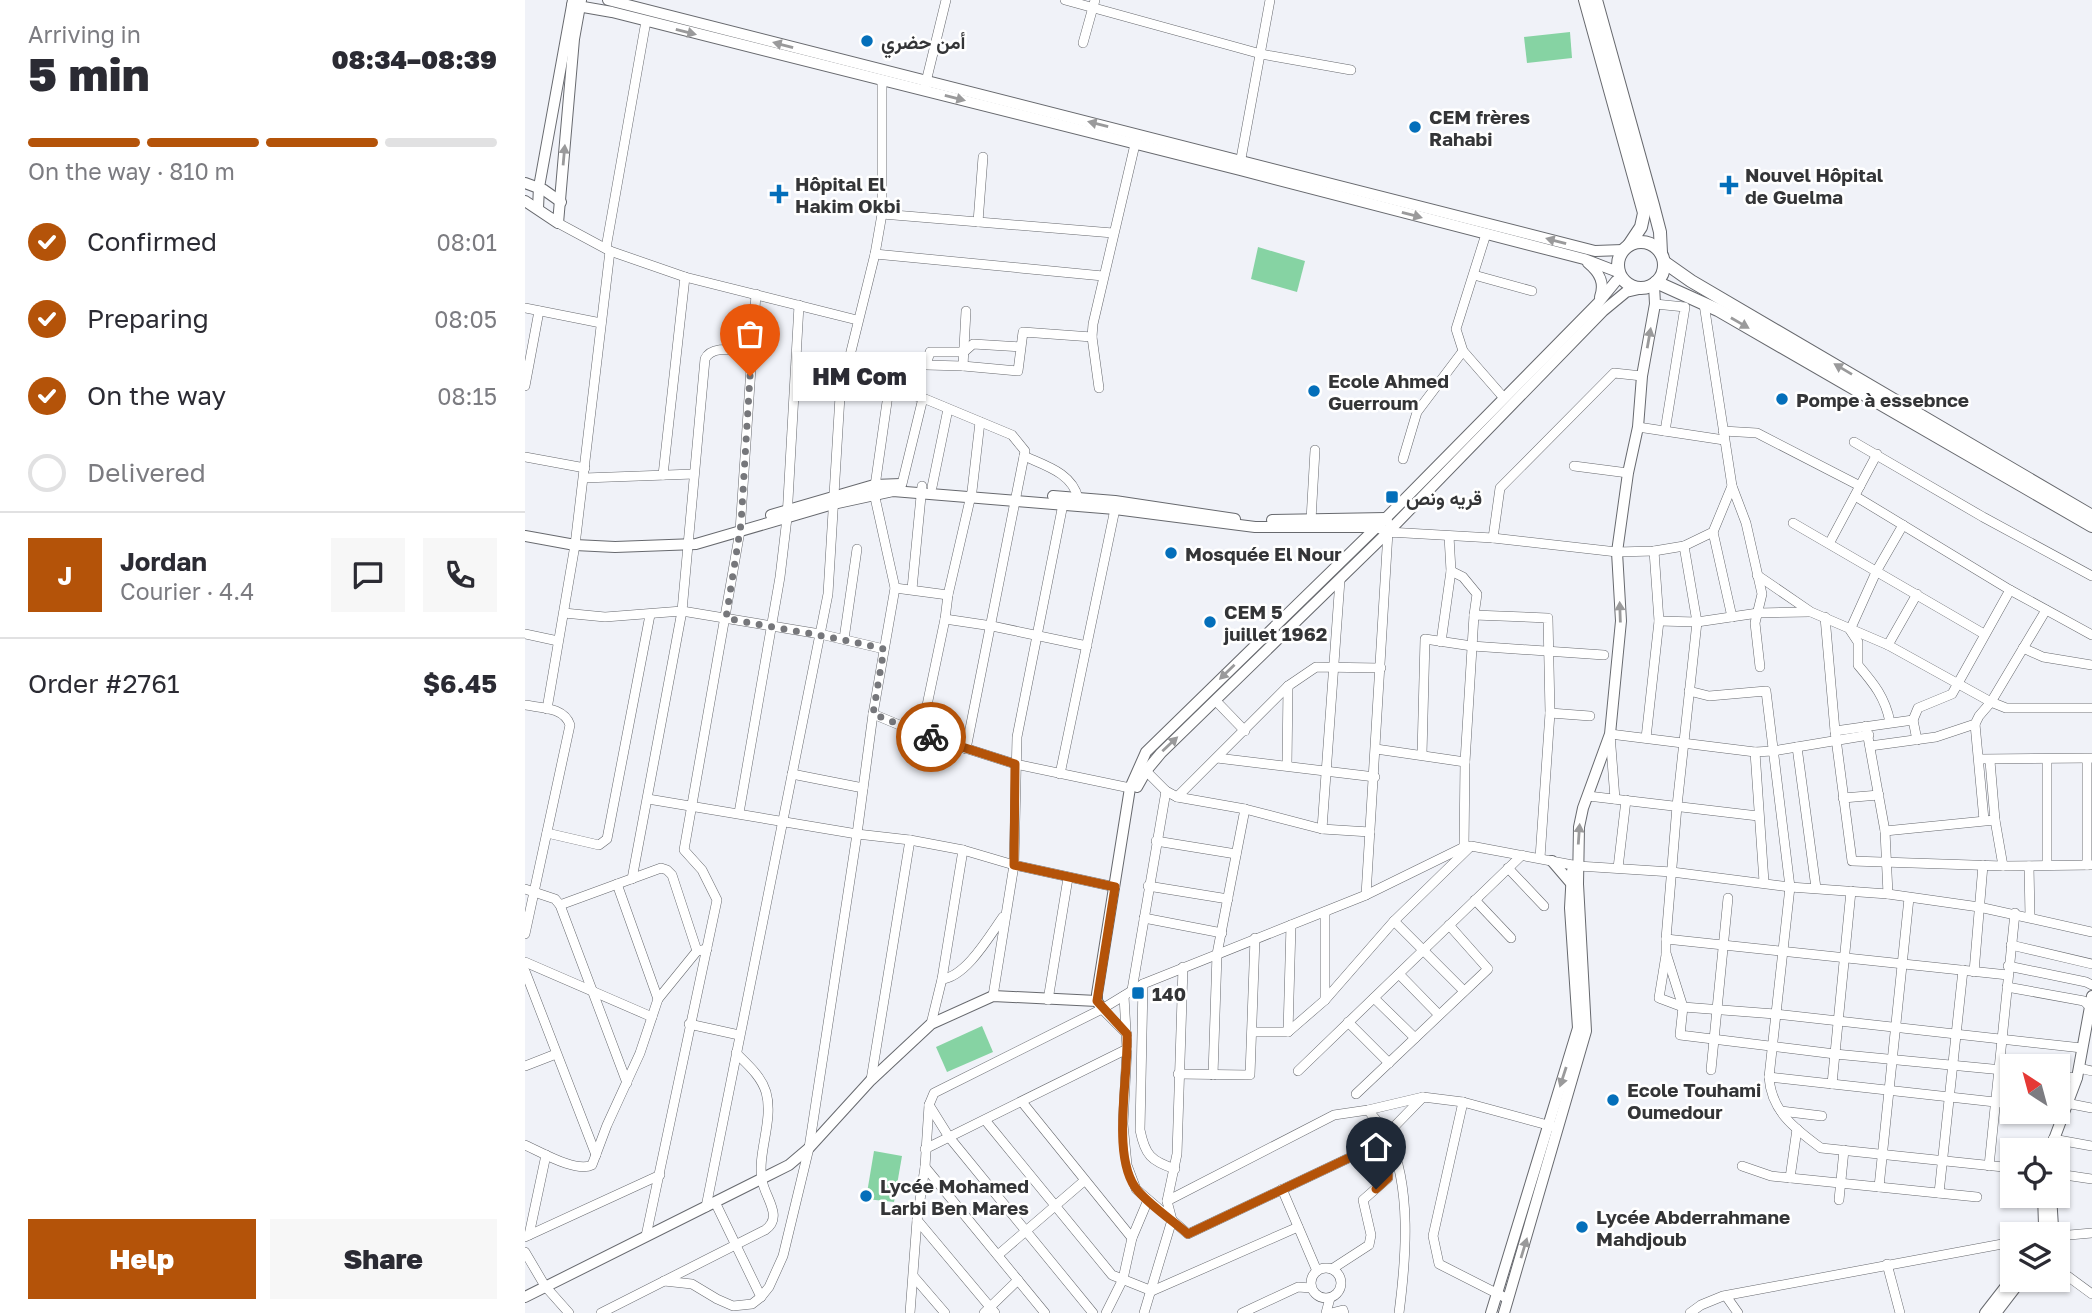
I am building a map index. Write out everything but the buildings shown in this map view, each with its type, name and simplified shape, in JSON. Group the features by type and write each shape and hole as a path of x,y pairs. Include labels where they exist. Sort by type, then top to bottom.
{"main road":[{"path":"1585,0 1644,213 1641,227 1618,259 1620,275 1631,287 1639,289 1655,283 1664,270 1663,258 1628,108 1596,0"},
{"path":"1626,247 1639,242 1647,243 1691,281 2092,516"},
{"path":"1655,283 1705,304 2092,526"}],"street":[{"path":"608,0 925,85 1240,165 1595,251 1626,247"},
{"path":"925,85 946,0"},
{"path":"1065,0 1094,4 1261,54 1351,70"},
{"path":"1240,165 1270,0"},
{"path":"577,3 882,80 925,85"},
{"path":"538,208 539,187 577,3"},
{"path":"558,223 577,3"},
{"path":"1083,43 1094,4"},
{"path":"547,709 585,473 608,250 646,21"},
{"path":"761,1297 736,1245 711,1204 739,1035 828,594 840,396 875,254 882,214 882,80"},
{"path":"1099,388 1092,337 1103,276 1136,138"},
{"path":"978,222 983,158"},
{"path":"1240,165 1584,259 1620,275 1598,303 1386,519 1382,530 1381,668 1366,895"},
{"path":"525,183 539,187 561,202"},
{"path":"525,201 558,223 608,250 685,276 857,320"},
{"path":"882,214 1113,233"},
{"path":"1486,234 1456,329 1462,351 1504,398"},
{"path":"875,254 1103,276"},
{"path":"1584,259 1595,269 1603,285 1598,303"},
{"path":"1474,275 1532,291"},
{"path":"663,475 685,276"},
{"path":"1615,799 1610,734 1621,621 1617,552 1628,473 1638,427 1641,376 1655,304 1655,283"},
{"path":"1100,1005 1130,793 1155,741 1382,530 1603,311 1626,292 1639,289"},
{"path":"646,1236 702,950 717,900 702,870 684,850 740,528 756,294"},
{"path":"1655,304 1685,307 1665,431"},
{"path":"1705,304 1732,486 1746,523 1762,594 1755,623 1760,667"},
{"path":"739,813 781,577 799,305"},
{"path":"525,308 601,323"},
{"path":"525,386 539,311"},
{"path":"963,366 966,311"},
{"path":"1021,347 973,344 964,352 930,352 926,365 1018,371 1023,332 1092,337"},
{"path":"632,879 682,611 705,359 707,353 713,350 752,351"},
{"path":"1403,458 1417,412 1462,351"},
{"path":"1493,538 1500,488 1614,373 1641,376"},
{"path":"843,377 923,398 1012,435 1025,451 966,749"},
{"path":"664,1282 692,1284 733,1306 752,1304 761,1297 776,1275 783,1256 809,1148 873,714 895,588 874,489 889,388"},
{"path":"902,484 923,398"},
{"path":"912,589 925,488 948,409"},
{"path":"921,734 971,494 980,422"},
{"path":"1638,427 1723,436 1757,433 1860,486"},
{"path":"1854,442 2092,576"},
{"path":"1311,520 1315,450"},
{"path":"1830,542 1877,454"},
{"path":"1024,456 1062,473 1076,488 1078,498"},
{"path":"525,457 585,473 694,474"},
{"path":"1574,466 1628,473"},
{"path":"525,536 575,545 688,540 740,528 834,499 902,484 1255,527 1382,530 1493,538 1617,552 1654,551 1684,546 1713,532"},
{"path":"1732,486 1713,532 1732,617"},
{"path":"874,489 893,491 925,488"},
{"path":"1855,496 2010,590 2092,635"},
{"path":"1016,498 1078,498 1232,518 1386,519"},
{"path":"993,996 1014,865 1017,737 1063,504"},
{"path":"1060,774 1115,509"},
{"path":"1793,523 1985,634"},
{"path":"1850,630 1877,570 1903,525"},
{"path":"1143,768 1340,580 1382,530"},
{"path":"1441,642 1451,571 1449,536"},
{"path":"1684,546 1697,622 1677,806 1666,953 1658,998 1683,1007 1776,1014 2082,1048"},
{"path":"844,639 857,549"},
{"path":"1646,738 1660,621 1654,551"},
{"path":"1252,1032 1288,1032 1325,1000 1394,921 1468,847 1465,762 1473,615 1477,594 1463,577 1451,571"},
{"path":"1757,575 1811,612 1888,645 2006,708 2092,708"},
{"path":"1322,829 1340,580"},
{"path":"895,588 948,595"},
{"path":"1917,740 1913,720 1918,708 1948,697 2010,590"},
{"path":"1888,645 1917,594"},
{"path":"1984,820 1975,724 2046,610"},
{"path":"564,614 605,617 682,611 820,634 884,649"},
{"path":"1660,621 1697,622 1758,613 1811,612"},
{"path":"547,833 599,845 607,839 650,615"},
{"path":"1473,615 1548,618 1550,713 1540,858"},
{"path":"1825,617 1835,736 1852,861 2003,866 2090,865 2089,759 1979,759"},
{"path":"945,619 1087,646"},
{"path":"1850,630 1858,642 1858,665 1879,689 1890,722"},
{"path":"525,634 558,641"},
{"path":"1422,754 1425,639 1472,646 1604,655"},
{"path":"2023,648 2043,657 2092,665"},
{"path":"1177,797 1288,686 1316,667 1381,668"},
{"path":"1287,765 1288,686"},
{"path":"1689,691 1709,696 1766,691 1790,887 1769,1077 1770,1093 1781,1111 1797,1129 1821,1148 2000,1167"},
{"path":"1216,701 1245,731"},
{"path":"525,705 561,712 570,725 547,833 529,889 525,934"},
{"path":"1550,713 1590,716"},
{"path":"873,714 966,749 1130,793"},
{"path":"1610,734 1755,752 1797,747 1835,736 1868,731 1890,722 1913,720"},
{"path":"1870,746 1936,737 1975,724"},
{"path":"1868,731 1885,831 1888,894"},
{"path":"1504,1313 1503,1296 1547,1125 1578,1028 1570,916 1571,883 1579,827 1610,734"},
{"path":"1797,747 1816,888"},
{"path":"1376,749 1465,762"},
{"path":"1755,752 1764,882"},
{"path":"1217,758 1375,777"},
{"path":"2047,759 2047,865"},
{"path":"1990,761 1995,820 2003,866"},
{"path":"1143,768 1177,797 1245,809 1322,829 1370,832"},
{"path":"792,774 863,788"},
{"path":"1132,990 1166,790"},
{"path":"1843,798 1879,795"},
{"path":"1588,796 1758,816"},
{"path":"648,799 857,834 910,840 1115,887"},
{"path":"1618,869 1626,800"},
{"path":"1213,1075 1217,954 1245,809"},
{"path":"1885,831 1995,820"},
{"path":"871,1080 910,840"},
{"path":"1156,841 1237,854"},
{"path":"910,1313 929,1105 934,1093 1143,984 1366,895 1468,847 1575,865 1888,894 1979,907 2092,932"},
{"path":"931,1024 942,979 963,850"},
{"path":"1298,1071 1522,855"},
{"path":"1552,861 1571,883"},
{"path":"1491,1313 1503,1296 1560,1129 1584,1042 1587,1021 1575,865"},
{"path":"1974,972 1983,865"},
{"path":"2029,866 2030,917"},
{"path":"560,905 661,868 672,875 702,950"},
{"path":"1509,868 1544,906"},
{"path":"1048,1000 1068,878"},
{"path":"617,884 658,999"},
{"path":"1148,886 1228,899"},
{"path":"529,889 555,899 560,905 627,1083"},
{"path":"1832,1084 1851,891"},
{"path":"1711,1069 1728,898"},
{"path":"1879,1187 1909,898"},
{"path":"1475,900 1511,938"},
{"path":"1325,912 1325,1000"},
{"path":"1989,1166 2015,914"},
{"path":"942,979 950,978 962,970 1004,916"},
{"path":"1144,918 1222,933"},
{"path":"1394,921 1464,991"},
{"path":"1288,1032 1291,925"},
{"path":"1356,1094 1488,969 1449,925"},
{"path":"1178,1074 1250,1075 1255,938"},
{"path":"1666,939 1963,971 2008,971 2092,985"},
{"path":"2011,945 2092,964"},
{"path":"525,1145 582,1168 592,1165 627,1083 658,999 702,950"},
{"path":"1666,953 1683,1007 1680,1035 1835,1054 1998,1069"},
{"path":"525,962 591,988 652,1017"},
{"path":"1144,1313 1172,1220 1167,1201 1175,1170 1183,967"},
{"path":"525,971 596,1155"},
{"path":"1939,1193 1963,971"},
{"path":"1399,974 1439,1015"},
{"path":"1143,984 1140,1130 1147,1153 1156,1162 1175,1170"},
{"path":"2007,988 2084,1001 2091,1009"},
{"path":"525,1297 789,1165 809,1148 871,1080 931,1024 993,996 1100,1005 1127,1034"},
{"path":"1123,996 1127,1034 1123,1144 1129,1176 1136,1189 1188,1234 1388,1136 1423,1097"},
{"path":"2070,1090 2078,1073 2082,1048 2088,1033 2092,996"},
{"path":"1374,998 1415,1038"},
{"path":"1349,1022 1389,1063"},
{"path":"689,1024 739,1035"},
{"path":"925,1149 1127,1049"},
{"path":"601,1313 736,1245 768,1228 773,1222 774,1214 762,1179 767,1099 759,1079 736,1053"},
{"path":"525,1066 556,1054"},
{"path":"2070,1074 2092,1071"},
{"path":"1769,1077 2000,1102"},
{"path":"1167,1201 1334,1115 1423,1097 1463,1101 1560,1129"},
{"path":"1463,1101 1433,1236 1439,1264 1503,1296"},
{"path":"1022,1102 1132,1238"},
{"path":"929,1105 949,1137 1093,1313"},
{"path":"2070,1107 2092,1108"},
{"path":"1368,1110 1388,1136 1402,1182 1405,1262 1399,1313"},
{"path":"1781,1111 1822,1116"},
{"path":"985,1120 1112,1275 1152,1291 1298,1227"},
{"path":"1790,1178 1797,1129"},
{"path":"1332,1269 1369,1245 1371,1235 1363,1200 1388,1178 1388,1136"},
{"path":"2070,1145 2092,1146"},
{"path":"1839,1200 1844,1150"},
{"path":"527,1236 546,1155"},
{"path":"1742,1166 1771,1176 1977,1197"},
{"path":"925,1167 1045,1313"},
{"path":"527,1236 660,1175"},
{"path":"2070,1176 2092,1179"},
{"path":"997,1255 1084,1181"},
{"path":"1282,1189 1317,1271"},
{"path":"1107,1313 1123,1279 1132,1238 1148,1200"},
{"path":"917,1220 989,1311 1018,1280"},
{"path":"2070,1232 2092,1233"},
{"path":"1691,1313 1710,1301 1726,1296 2000,1243"},
{"path":"525,1252 545,1286 569,1313"},
{"path":"1887,1264 1900,1313"},
{"path":"1243,1313 1298,1287 1311,1289 1318,1297 1330,1298 1338,1293 1342,1283 1337,1272 1327,1268 1317,1271 1311,1279 1311,1289"},
{"path":"914,1277 945,1313"},
{"path":"2070,1278 2092,1294"},
{"path":"1985,1313 2001,1292"},
{"path":"1996,1313 2012,1292"},
{"path":"1726,1296 1738,1313"},
{"path":"1326,1313 1330,1298"},
{"path":"1331,1313 1343,1310 1344,1313"}],"green space":[{"path":"1570,32 1572,58 1527,63 1524,37"},
{"path":"1258,247 1305,261 1297,292 1251,279"},
{"path":"982,1026 993,1052 947,1072 936,1047"},
{"path":"874,1151 902,1156 894,1202 866,1199"}],"way so far":[{"path":"750,376 741,524 726,618 772,628 820,634 884,649 873,714 931,737"}],"place":[{"name":"أمن حضري","path":"867,41"},
{"name":"CEM frères Rahabi","path":"1415,127"},
{"name":"Nouvel Hôpital de Guelma","path":"1729,185"},
{"name":"Hôpital El Hakim Okbi","path":"779,194"},
{"name":"HM Com","path":"750,376"},
{"name":"Ecole Ahmed Guerroum","path":"1314,391"},
{"name":"Pompe à essebnce","path":"1782,399"},
{"name":"قريه ونص","path":"1392,497"},
{"name":"Mosquée El Nour","path":"1171,553"},
{"name":"CEM 5 juillet 1962","path":"1210,622"},
{"name":"140","path":"1138,993"},
{"name":"Ecole Touhami Oumedour","path":"1613,1100"},
{"name":"Lycée Mohamed Larbi Ben Mares","path":"866,1196"},
{"name":"Lycée Abderrahmane Mahdjoub","path":"1582,1227"}],"route":[{"path":"931,737 1015,764 1014,865 1115,887 1097,1001 1127,1034 1123,1144 1129,1176 1136,1189 1188,1234 1389,1139 1388,1178 1376,1189"}]}
